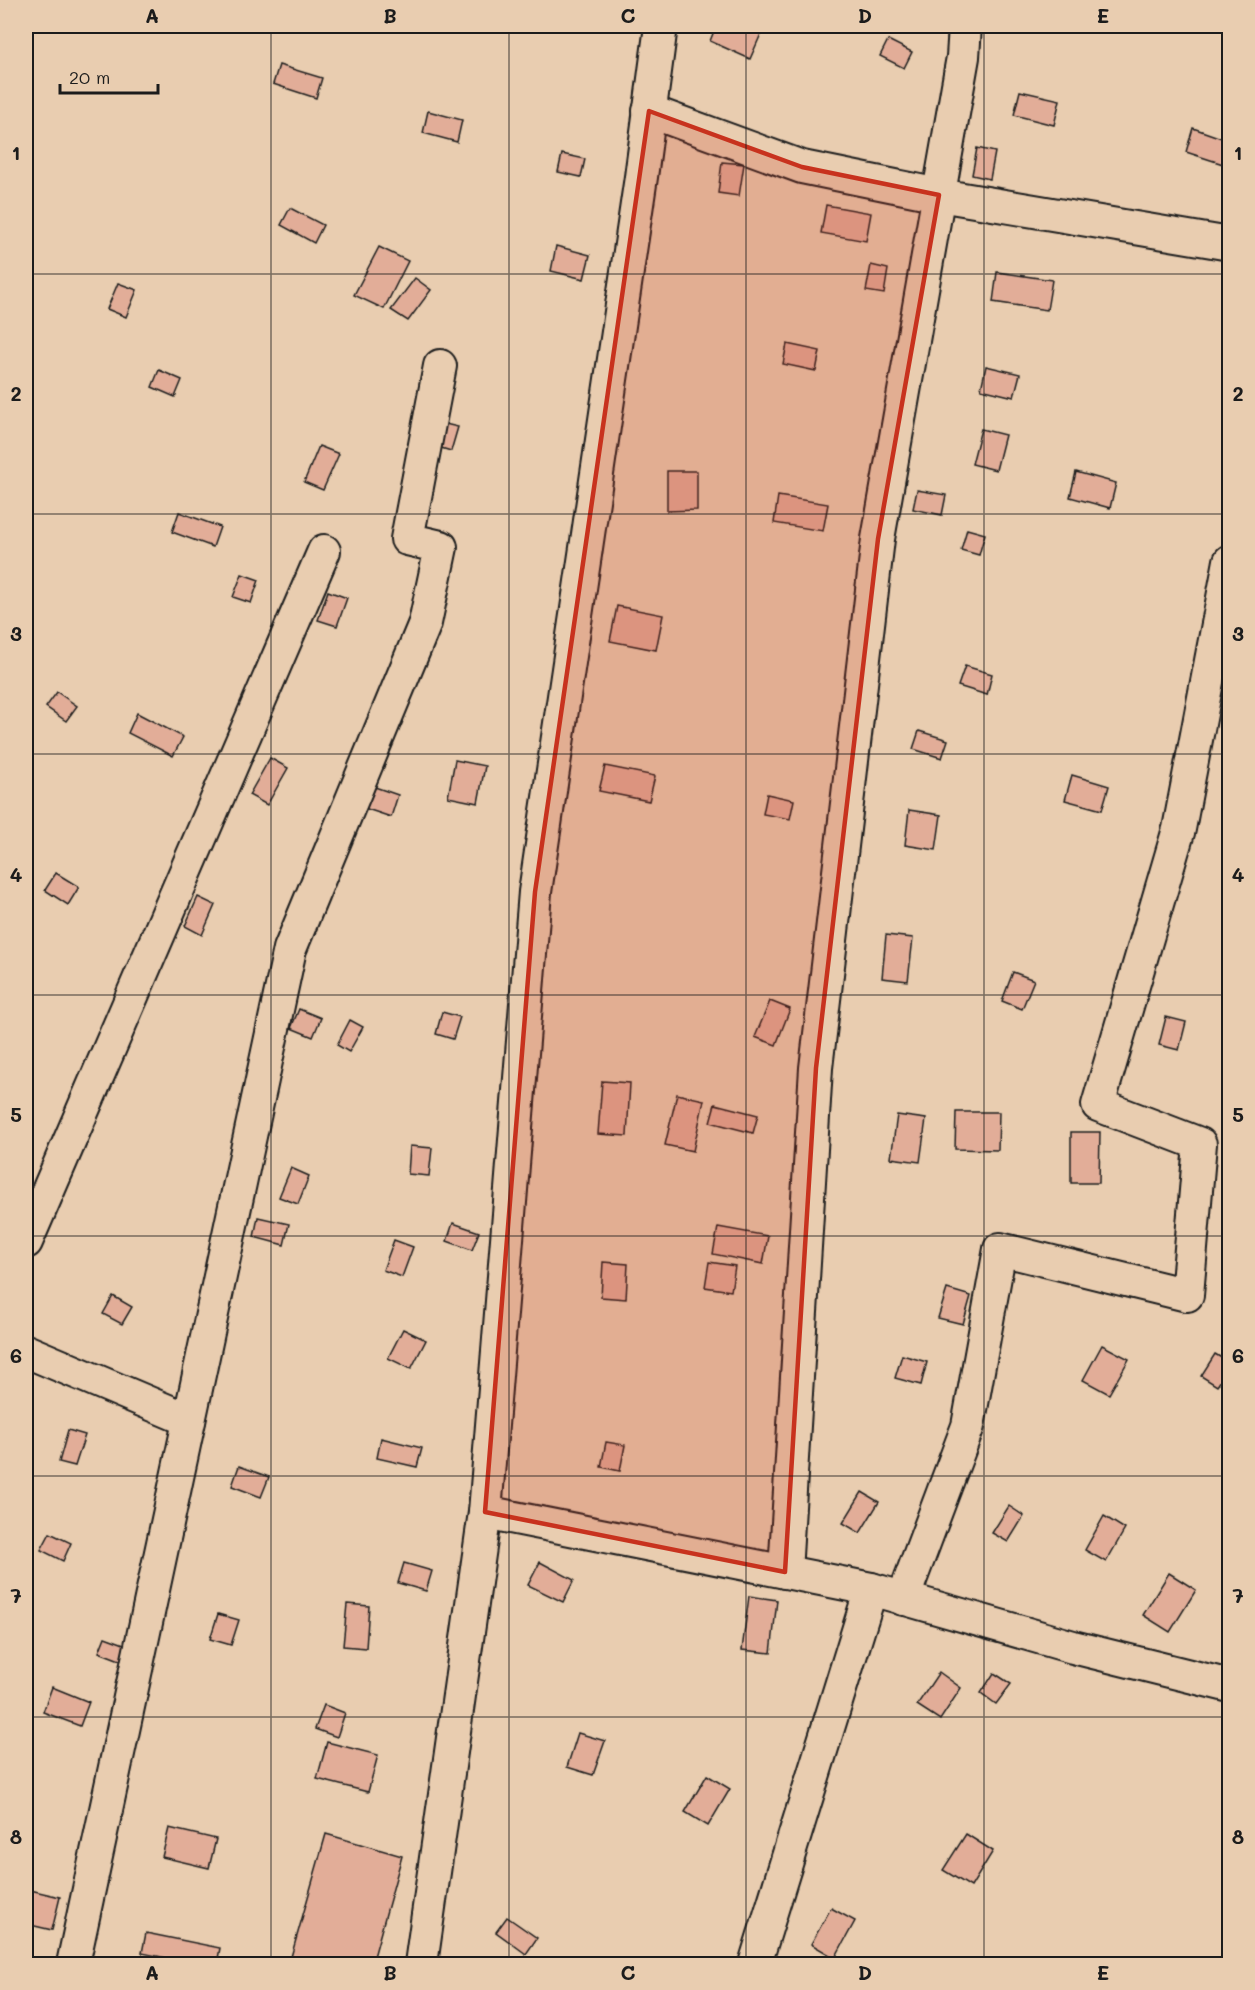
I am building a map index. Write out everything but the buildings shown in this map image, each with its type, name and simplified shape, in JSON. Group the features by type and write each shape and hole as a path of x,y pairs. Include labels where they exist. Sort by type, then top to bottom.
{"street":[{"path":"421,1965 485,1512 535,892 661,26"},
{"path":"785,1572 816,1068 878,539 963,57 965,26"},
{"path":"649,111 802,167 939,195 1230,244"},
{"path":"73,1965 290,949 425,623 441,547 407,539 440,366"},
{"path":"26,1242 324,551"},
{"path":"903,1599 968,1426 1000,1249 1187,1296 1200,1144 1098,1105 1179,829 1230,561"},
{"path":"26,1351 189,1420"},
{"path":"485,1512 871,1589 1073,1647 1230,1686"},
{"path":"755,1965 871,1589"}],"highlighted area":[{"path":"649,111 802,167 939,195 878,539 816,1068 785,1572 485,1512 535,892"}]}
